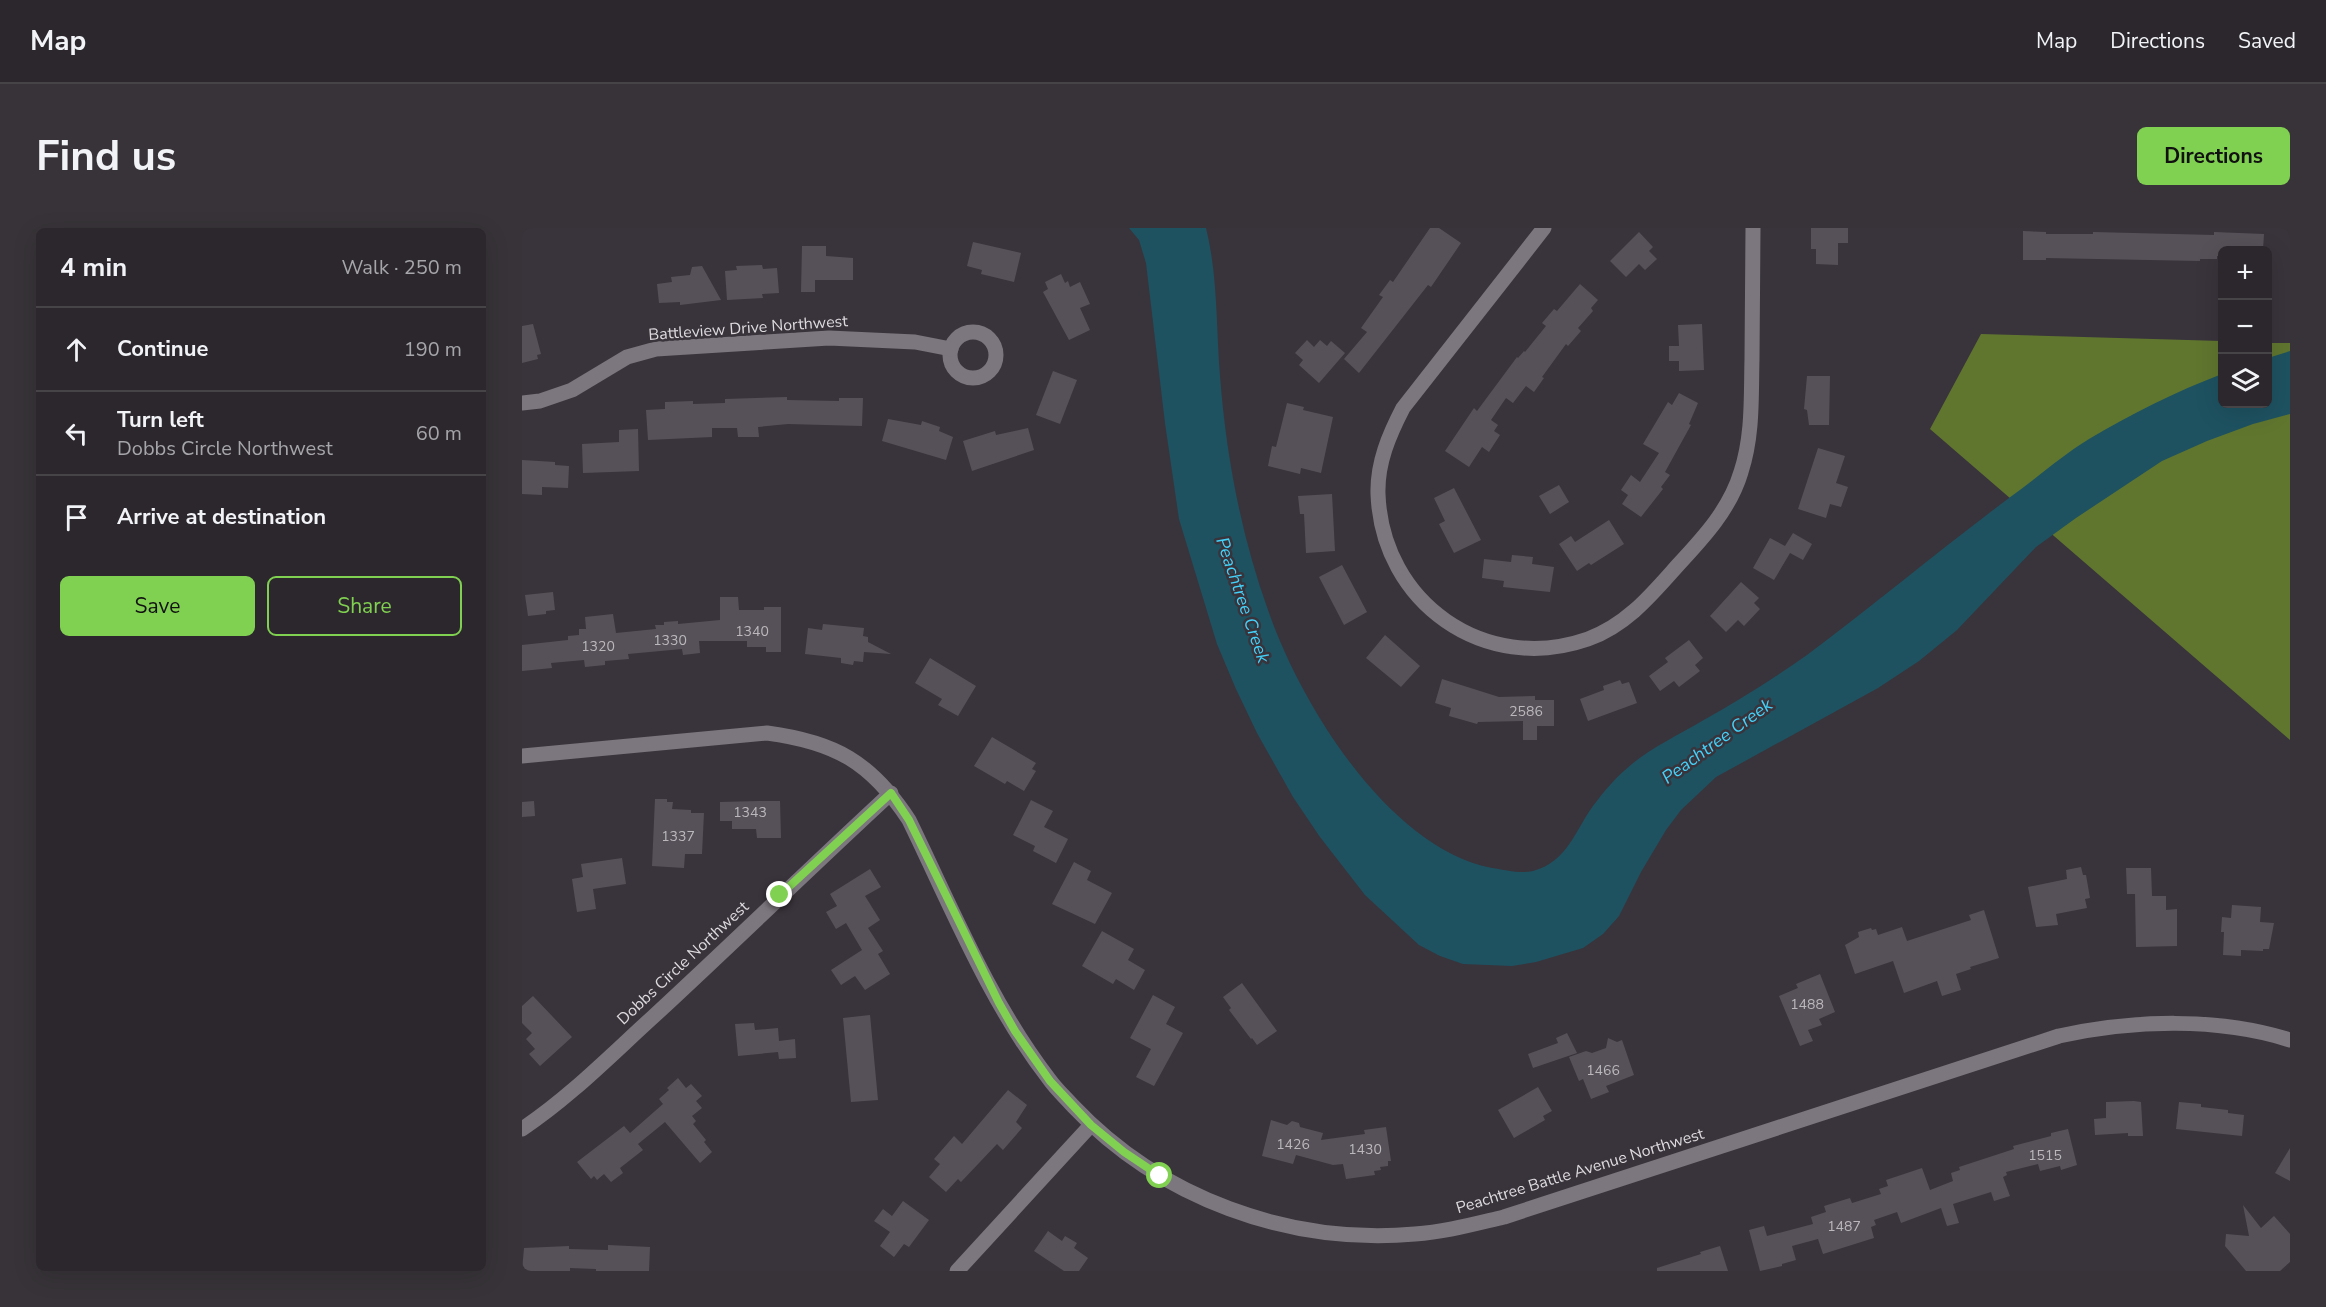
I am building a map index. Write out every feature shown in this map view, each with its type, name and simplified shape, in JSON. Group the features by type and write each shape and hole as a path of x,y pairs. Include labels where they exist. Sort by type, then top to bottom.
{"street":[{"path":"1544,228 1403,408 1389,435 1381,463 1378,493 1381,525 1390,553 1404,579 1422,602 1447,623 1478,639 1515,648 1553,648 1589,638 1618,624 1641,605 1665,580 1704,537 1726,505 1741,473 1751,427 1753,228"},
{"name":"Battleview Drive Northwest","path":"522,403 540,401 572,390 627,357 656,349 829,338 915,342 951,349"},
{"name":"Peachtree Battle Avenue Northwest","path":"522,756 767,733 802,738 839,753 868,770 891,793 909,820 1015,1031 1050,1081 1091,1125 1124,1152 1160,1176 1199,1197 1239,1213 1281,1225 1325,1233 1371,1236 1415,1234 1459,1228 1503,1217 2059,1036 2085,1030 2194,1024 2238,1029 2290,1040"},
{"name":"Dobbs Circle Northwest","path":"522,1129 564,1098 891,793"},
{"path":"957,1271 1091,1125"}],"green space":[{"path":"1981,334 2218,341 2218,408 2272,408 2272,343 2290,343 2290,740 1930,429"}],"water":[{"name":"Peachtree Creek","path":"1129,228 1206,228 1215,283 1226,435 1236,494 1258,582 1283,647 1302,687 1353,766 1384,802 1418,832 1454,855 1508,871 1533,871 1554,861 1569,845 1593,806 1632,764 1755,690 1807,655 1984,517 2089,439 2154,404 2218,376 2218,408 2272,408 2272,357 2290,351 2290,414 2253,424 2162,461 2036,547 1957,630 1919,661 1878,688 1716,777 1681,810 1666,830 1619,916 1603,934 1583,948 1536,962 1512,966 1463,964 1419,945 1365,895 1320,837 1293,797 1257,733 1236,689 1217,644 1179,519 1146,263 1139,240"}],"building":[{"path":"1430,228 1439,228 1461,243 1431,287 1428,285 1359,373 1344,359 1367,332 1361,328 1383,297 1379,295 1390,280 1393,282"},
{"path":"1811,228 1848,228 1848,243 1838,243 1838,265 1816,264 1816,249 1811,249"},
{"path":"2023,231 2046,232 2046,234 2093,234 2093,232 2214,235 2214,232 2264,234 2263,246 2218,246 2217,259 2200,259 2200,261 2046,258 2046,260 2023,260"},
{"path":"1639,232 1653,247 1649,251 1657,259 1645,270 1639,264 1626,277 1610,261"},
{"path":"973,242 1021,253 1014,282 981,274 982,270 967,266"},
{"path":"802,246 826,246 826,256 853,258 853,280 815,280 815,292 801,292"},
{"path":"762,265 763,269 777,268 779,293 762,294 763,298 727,300 725,271 737,270 736,266"},
{"path":"702,266 721,300 680,305 680,302 659,303 657,284 672,282 671,277 690,275 692,267"},
{"path":"1061,274 1065,283 1068,281 1070,287 1080,282 1090,304 1080,308 1090,330 1069,340 1043,292 1048,289 1045,282"},
{"path":"1580,284 1598,300 1591,308 1593,311 1578,328 1581,331 1568,346 1566,344 1534,392 1526,386 1513,403 1506,398 1491,420 1498,425 1494,431 1500,435 1489,452 1482,447 1469,467 1445,451 1474,408 1477,411 1517,357 1525,352 1546,326 1542,323 1554,309 1557,311"},
{"path":"533,324 541,354 537,355 538,359 522,363 522,326"},
{"path":"1702,324 1704,370 1679,371 1679,361 1669,361 1669,346 1679,346 1678,325"},
{"path":"1307,340 1314,347 1320,340 1327,346 1331,341 1345,353 1319,383 1299,365 1303,360 1295,353"},
{"path":"1053,371 1077,380 1060,424 1036,415"},
{"path":"1807,376 1830,376 1829,425 1809,425 1807,410 1804,409"},
{"path":"1679,393 1698,403 1689,424 1691,425 1665,472 1670,475 1661,487 1663,489 1641,517 1622,504 1628,495 1621,490 1631,475 1640,482 1659,453 1643,444 1668,402 1672,405"},
{"path":"787,397 787,400 839,401 839,398 863,398 862,426 788,424 758,427 759,437 738,437 737,428 712,428 712,437 648,440 646,410 665,409 665,402 725,403 725,399"},
{"path":"1287,403 1304,407 1303,410 1333,417 1321,473 1301,468 1300,474 1268,466 1272,446 1276,447"},
{"path":"888,419 921,425 922,421 940,427 939,431 953,437 946,460 882,441"},
{"path":"1028,428 1034,450 972,471 963,441 995,431 996,435"},
{"path":"638,429 639,471 583,473 582,444 619,442 619,430"},
{"path":"1818,448 1845,456 1836,483 1848,487 1841,507 1830,504 1826,518 1798,509"},
{"path":"522,460 555,462 555,465 569,466 568,488 542,487 542,495 522,494"},
{"path":"1559,485 1569,502 1550,514 1539,496"},
{"path":"1454,488 1481,540 1454,553 1439,524 1445,521 1434,498"},
{"path":"1332,494 1335,551 1306,553 1304,514 1300,514 1298,496"},
{"path":"1609,520 1624,544 1577,571 1559,544 1571,536 1575,542"},
{"path":"1793,533 1812,544 1803,560 1790,553 1774,580 1753,568 1770,538 1785,546"},
{"path":"1512,555 1533,557 1532,564 1554,567 1550,592 1503,587 1504,581 1482,578 1484,559 1511,562"},
{"path":"1342,565 1367,612 1344,625 1319,577"},
{"path":"1741,582 1759,598 1754,603 1760,609 1744,626 1738,620 1726,632 1710,616"},
{"path":"553,592 555,610 546,611 546,614 528,616 525,595"},
{"path":"720,597 738,597 739,610 781,607 781,652 766,652 766,647 747,647 747,641 699,641 700,653 683,655 682,649 628,654 629,659 605,661 605,665 585,667 584,660 551,663 552,668 522,671 522,645 568,640 568,636 579,635 579,629 586,629 585,617 613,614 616,633 656,629 655,625 664,625 664,622 678,621 678,624 720,620"},
{"path":"823,624 864,628 863,636 868,637 868,642 891,654 864,652 863,662 854,661 853,665 841,663 841,658 805,654 808,628 822,630"},
{"path":"1385,635 1420,666 1401,687 1366,658"},
{"path":"1689,640 1703,658 1695,665 1700,671 1679,687 1674,681 1660,691 1649,676 1668,662 1665,658"},
{"path":"930,658 976,686 958,716 938,705 942,699 915,683"},
{"path":"1442,679 1499,697 1535,696 1535,700 1554,700 1554,726 1537,726 1537,740 1523,740 1523,721 1478,722 1477,724 1449,716 1451,708 1435,703"},
{"path":"1620,680 1622,684 1629,682 1637,703 1588,721 1580,699 1604,690 1603,686"},
{"path":"992,737 1036,763 1032,769 1036,771 1024,791 1007,781 1005,784 974,766"},
{"path":"655,799 667,799 667,802 673,802 672,809 704,813 702,854 685,854 684,868 652,866"},
{"path":"1031,800 1053,811 1044,827 1068,839 1056,863 1033,851 1035,846 1013,835"},
{"path":"534,801 535,816 522,817 522,802"},
{"path":"780,801 781,838 757,838 756,829 732,829 732,821 720,821 720,802"},
{"path":"622,858 626,884 593,889 596,909 577,912 572,879 583,877 581,864"},
{"path":"1074,862 1091,871 1087,880 1112,893 1095,924 1052,904"},
{"path":"2081,867 2083,875 2086,875 2090,898 2085,899 2087,908 2056,914 2058,925 2036,927 2028,887 2067,879 2066,870"},
{"path":"2126,868 2151,868 2152,896 2166,896 2166,910 2177,909 2177,946 2136,947 2135,894 2127,894"},
{"path":"870,869 881,887 865,896 880,920 868,928 883,951 878,954 890,974 865,990 855,976 841,985 831,970 862,950 846,923 836,929 826,912 837,906 830,894"},
{"path":"2232,905 2261,907 2260,922 2274,923 2269,949 2241,950 2241,956 2223,955 2222,917 2231,918"},
{"path":"1984,910 1999,958 1956,974 1961,990 1942,996 1937,981 1904,993 1893,961 1855,974 1845,945 1859,937 1858,932 1871,928 1876,929 1878,935 1902,927 1907,941 1971,920 1969,915"},
{"path":"1102,931 1134,949 1128,960 1145,970 1134,990 1116,979 1113,984 1082,966"},
{"path":"1820,974 1835,1012 1819,1019 1822,1025 1808,1030 1813,1041 1800,1046 1779,996 1798,988 1796,984"},
{"path":"1242,983 1277,1031 1257,1045 1229,1010 1231,1008 1223,997"},
{"path":"1153,995 1175,1007 1166,1024 1183,1033 1154,1086 1136,1077 1151,1049 1130,1038"},
{"path":"533,996 572,1037 540,1066 529,1054 535,1049 526,1039 532,1033 522,1023 522,1006"},
{"path":"870,1015 878,1100 851,1102 843,1018"},
{"path":"754,1023 755,1030 778,1028 779,1041 795,1039 796,1058 779,1059 778,1052 738,1056 735,1024"},
{"path":"1567,1033 1577,1053 1533,1068 1528,1054 1558,1043 1556,1038"},
{"path":"1608,1038 1617,1042 1622,1040 1634,1075 1606,1086 1609,1092 1591,1099 1583,1079 1579,1081 1569,1057 1586,1051 1592,1053 1606,1048"},
{"path":"678,1078 686,1088 691,1084 702,1096 696,1101 702,1108 692,1116 696,1121 693,1124 712,1152 700,1163 665,1122 638,1144 643,1150 620,1168 623,1173 611,1182 604,1174 597,1180 594,1176 591,1179 577,1162 624,1126 630,1133 663,1104 659,1099"},
{"path":"1538,1087 1552,1111 1543,1116 1545,1120 1514,1138 1498,1110"},
{"path":"1008,1090 1027,1105 1016,1122 1022,1128 1003,1150 997,1144 961,1182 958,1179 946,1192 929,1177 940,1164 934,1159 954,1136 962,1144"},
{"path":"2106,1102 2141,1102 2143,1136 2128,1136 2128,1133 2095,1135 2094,1119 2106,1118"},
{"path":"2179,1102 2201,1104 2201,1107 2228,1110 2228,1113 2244,1115 2242,1136 2176,1129"},
{"path":"1271,1120 1287,1125 1292,1121 1299,1123 1300,1127 1323,1133 1321,1140 1365,1134 1364,1130 1386,1127 1391,1161 1388,1161 1388,1166 1374,1171 1375,1175 1346,1179 1343,1164 1333,1165 1296,1155 1293,1164 1262,1156"},
{"path":"2068,1129 2077,1165 2061,1170 2060,1166 2040,1171 2038,1164 2006,1172 2007,1175 2003,1177 2010,1196 1994,1201 1991,1192 1953,1204 1959,1223 1947,1226 1941,1208 1901,1223 1897,1212 1874,1220 1876,1225 1871,1227 1874,1238 1823,1254 1818,1239 1792,1246 1796,1260 1760,1271 1749,1230 1764,1226 1767,1236 1813,1224 1811,1217 1826,1212 1824,1206 1850,1198 1852,1203 1881,1194 1879,1189 1888,1186 1886,1180 1922,1168 1930,1190 1953,1181 1951,1173 1960,1170 1959,1167 2014,1149 2013,1146"},
{"path":"2290,1148 2290,1181 2275,1173"},
{"path":"903,1201 929,1220 909,1247 904,1244 894,1257 880,1246 890,1232 874,1221 883,1209 892,1216"},
{"path":"2243,1205 2261,1228 2274,1216 2290,1234 2290,1262 2280,1271 2246,1271 2225,1246 2226,1234 2249,1236"},
{"path":"1048,1231 1062,1241 1065,1236 1077,1243 1074,1248 1088,1258 1079,1271 1064,1271 1034,1251"},
{"path":"608,1245 650,1247 649,1271 596,1271 596,1269 570,1268 570,1271 522,1271 524,1248 569,1246 569,1249 608,1250"},
{"path":"1720,1246 1728,1271 1657,1271 1657,1268"}],"route":[{"path":"780,895 891,793 909,820 999,1003 1015,1031 1050,1081 1091,1125 1124,1152 1160,1176"}]}
